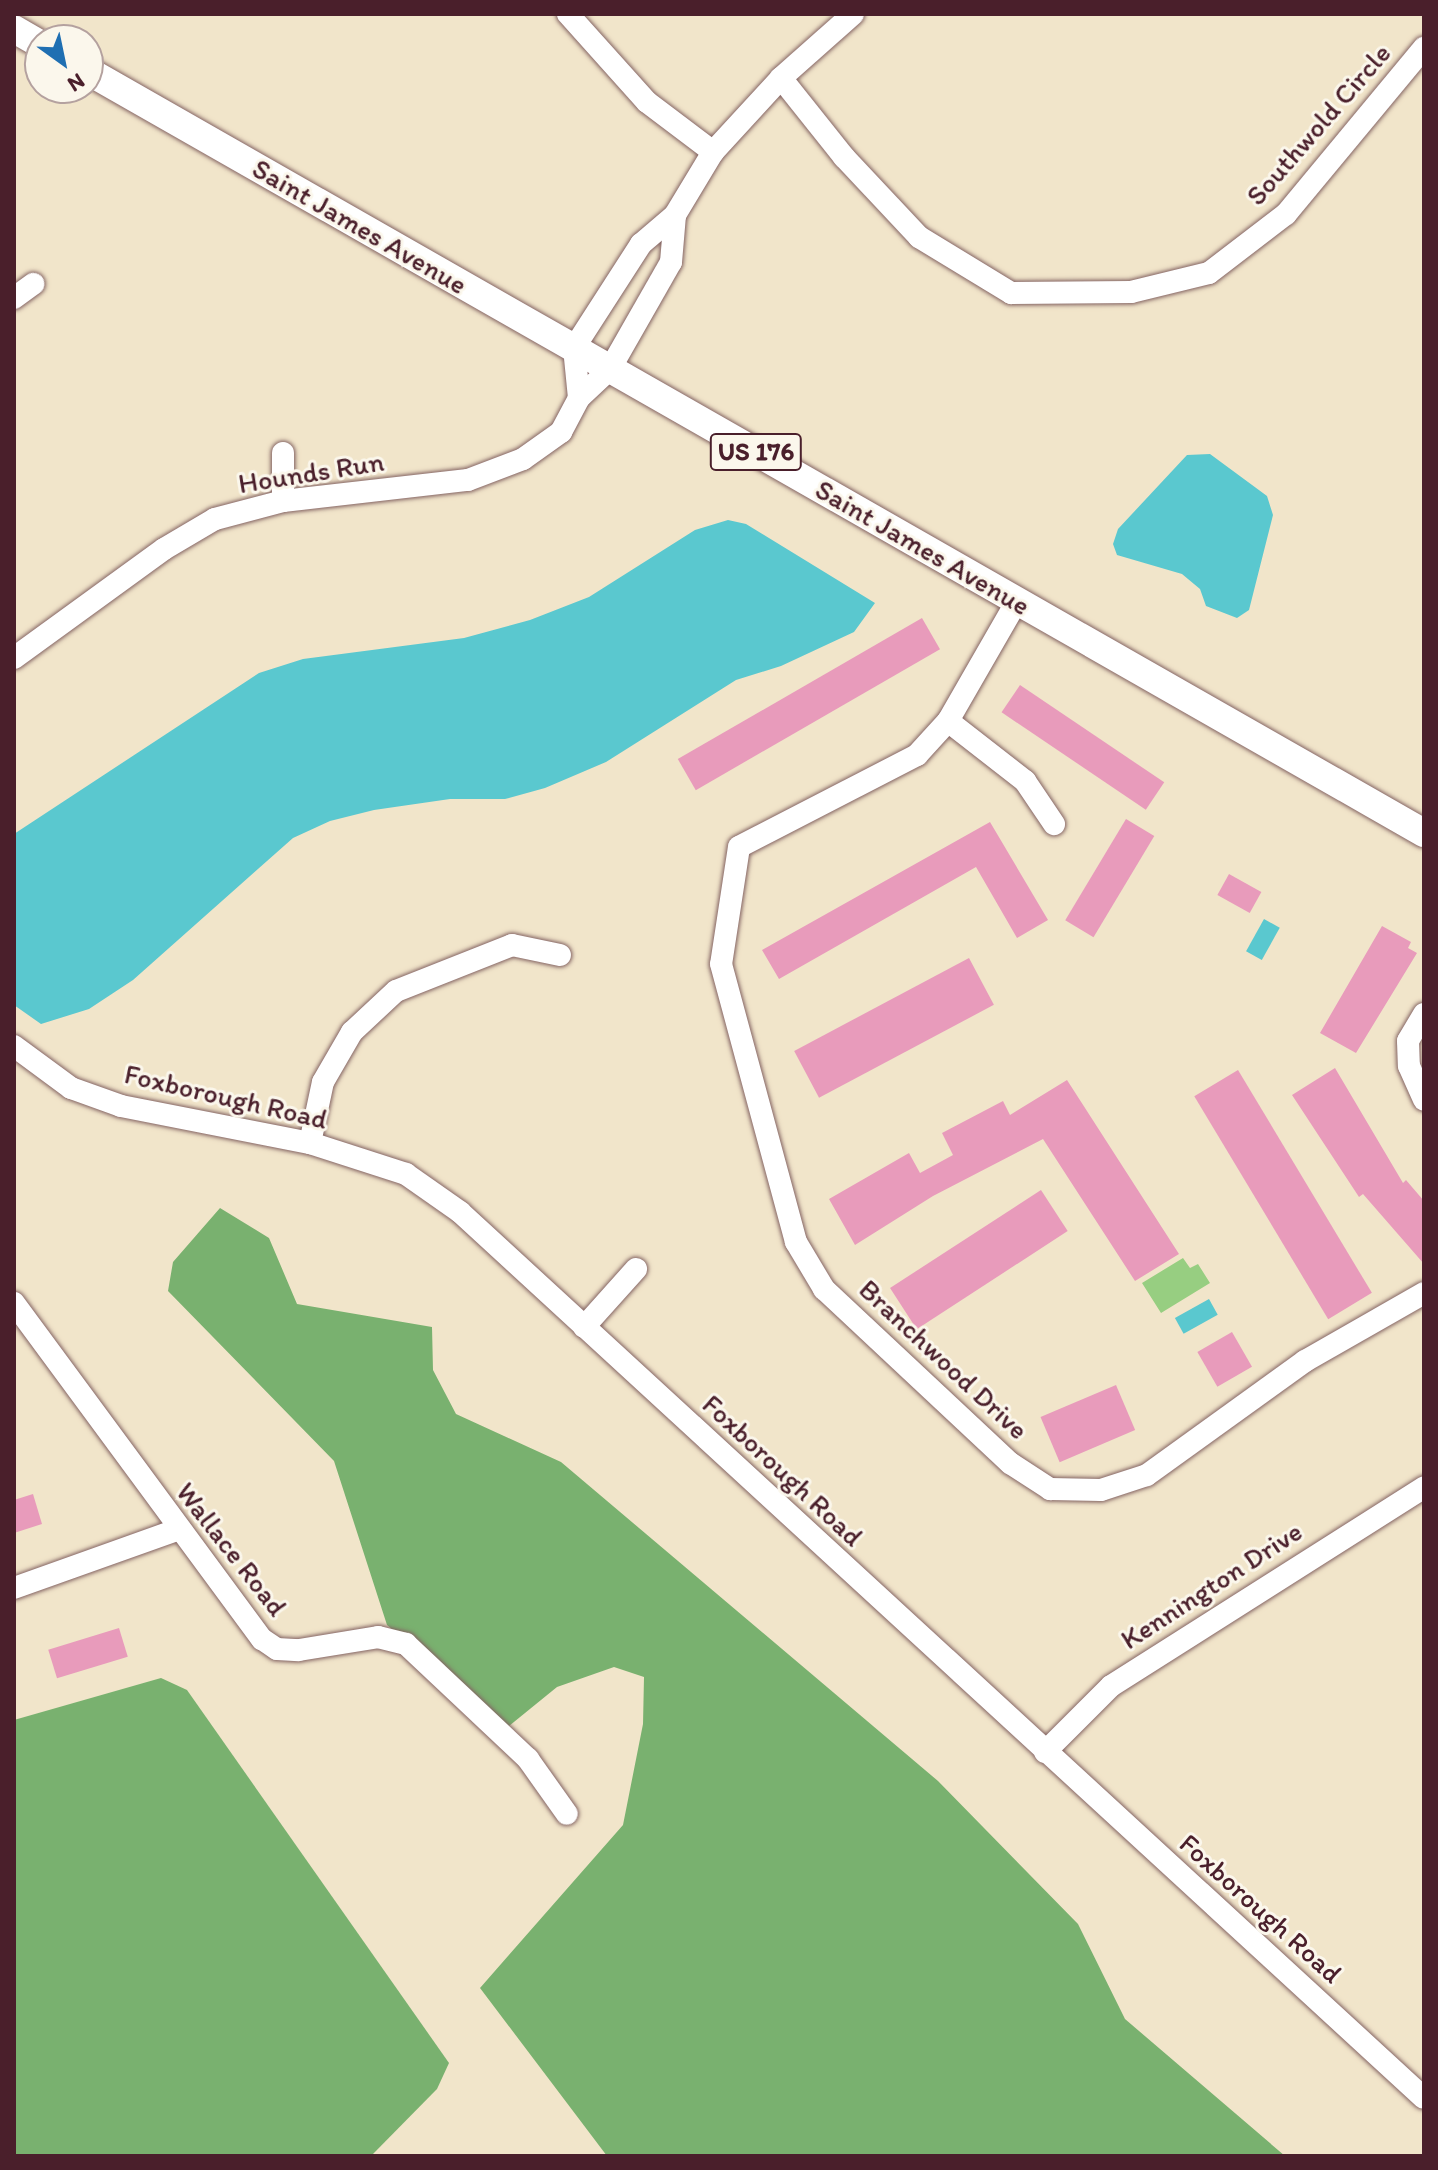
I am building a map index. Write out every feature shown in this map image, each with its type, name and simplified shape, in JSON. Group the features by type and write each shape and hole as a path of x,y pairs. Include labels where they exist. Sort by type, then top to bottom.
{"main road":[{"name":"Saint James Avenue","path":"104,80 1424,833"}],"street":[{"path":"568,14 647,102 713,152"},
{"path":"579,398 574,348 641,244 675,215 713,152 781,78 853,14"},
{"name":"Southwold Circle","path":"781,78 844,157 919,237 1011,293 1131,292 1209,273 1286,214 1424,48"},
{"name":"Hounds Run","path":"14,658 164,549 215,519 283,501 468,480 523,459 561,432 579,398 610,369 671,262 675,215"},
{"path":"14,298 33,284"},
{"path":"283,453 283,501"},
{"path":"1017,601 948,721 1025,781 1054,824"},
{"name":"Branchwood Drive","path":"948,721 917,755 739,847 721,964 796,1242 824,1289 1010,1463 1050,1489 1101,1490 1147,1475 1305,1361 1424,1293"},
{"path":"310,1143 323,1082 352,1032 396,991 512,945 560,955"},
{"path":"1424,1014 1408,1041 1409,1066 1424,1100"},
{"name":"Foxborough Road","path":"16,1055 71,1088 121,1106 310,1143 406,1174 460,1212 1424,2098"},
{"path":"584,1327 636,1269"},
{"name":"Wallace Road","path":"14,1303 177,1530 262,1639 277,1649 378,1637 406,1644 528,1759 567,1814"},
{"name":"Kennington Drive","path":"1045,1752 1111,1686 1424,1487"},
{"path":"14,1588 177,1530"}],"green space":[{"path":"220,1208 269,1238 297,1304 432,1327 433,1370 456,1414 561,1462 938,1781 1078,1924 1125,2019 1285,2156 607,2156 480,1988 623,1825 643,1724 644,1677 614,1667 557,1687 509,1726 387,1625 334,1461 168,1291 173,1262"},
{"path":"1183,1258 1190,1268 1198,1264 1210,1283 1161,1313 1142,1283"},
{"path":"161,1678 187,1690 449,2063 437,2089 371,2156 14,2156 14,1720"}],"water":[{"path":"1210,454 1267,496 1273,515 1249,610 1237,618 1206,606 1200,589 1182,574 1117,555 1113,544 1118,529 1187,455"},
{"path":"728,520 746,524 875,603 854,632 781,666 736,680 606,762 545,788 505,799 450,799 374,810 330,821 293,838 133,980 89,1009 41,1024 14,1005 14,834 259,673 303,659 464,638 530,620 589,597 695,530"},
{"path":"1264,919 1280,928 1262,960 1246,951"},
{"path":"1209,1299 1218,1315 1184,1334 1175,1318"}],"building":[{"path":"922,618 940,649 696,790 678,759"},
{"path":"1020,685 1164,782 1146,810 1002,712"},
{"path":"1126,819 1154,836 1094,937 1065,920"},
{"path":"990,822 1048,920 1017,938 976,867 779,979 762,950"},
{"path":"1229,874 1261,892 1250,913 1217,895"},
{"path":"1382,926 1411,942 1408,948 1417,953 1356,1053 1320,1033"},
{"path":"969,958 994,1005 819,1098 794,1051"},
{"path":"1335,1068 1403,1183 1406,1180 1424,1201 1424,1264 1363,1194 1359,1197 1292,1095"},
{"path":"1238,1070 1372,1293 1328,1319 1194,1096"},
{"path":"1067,1080 1179,1254 1135,1281 1043,1139 933,1196 855,1245 829,1199 909,1153 920,1173 953,1155 942,1133 1003,1101 1010,1115"},
{"path":"1041,1190 1068,1231 917,1329 890,1288"},
{"path":"1232,1332 1252,1367 1217,1387 1197,1352"},
{"path":"1116,1385 1135,1430 1060,1462 1041,1417"},
{"path":"33,1494 42,1524 14,1533 14,1500"},
{"path":"119,1628 128,1657 57,1678 48,1650"}]}
